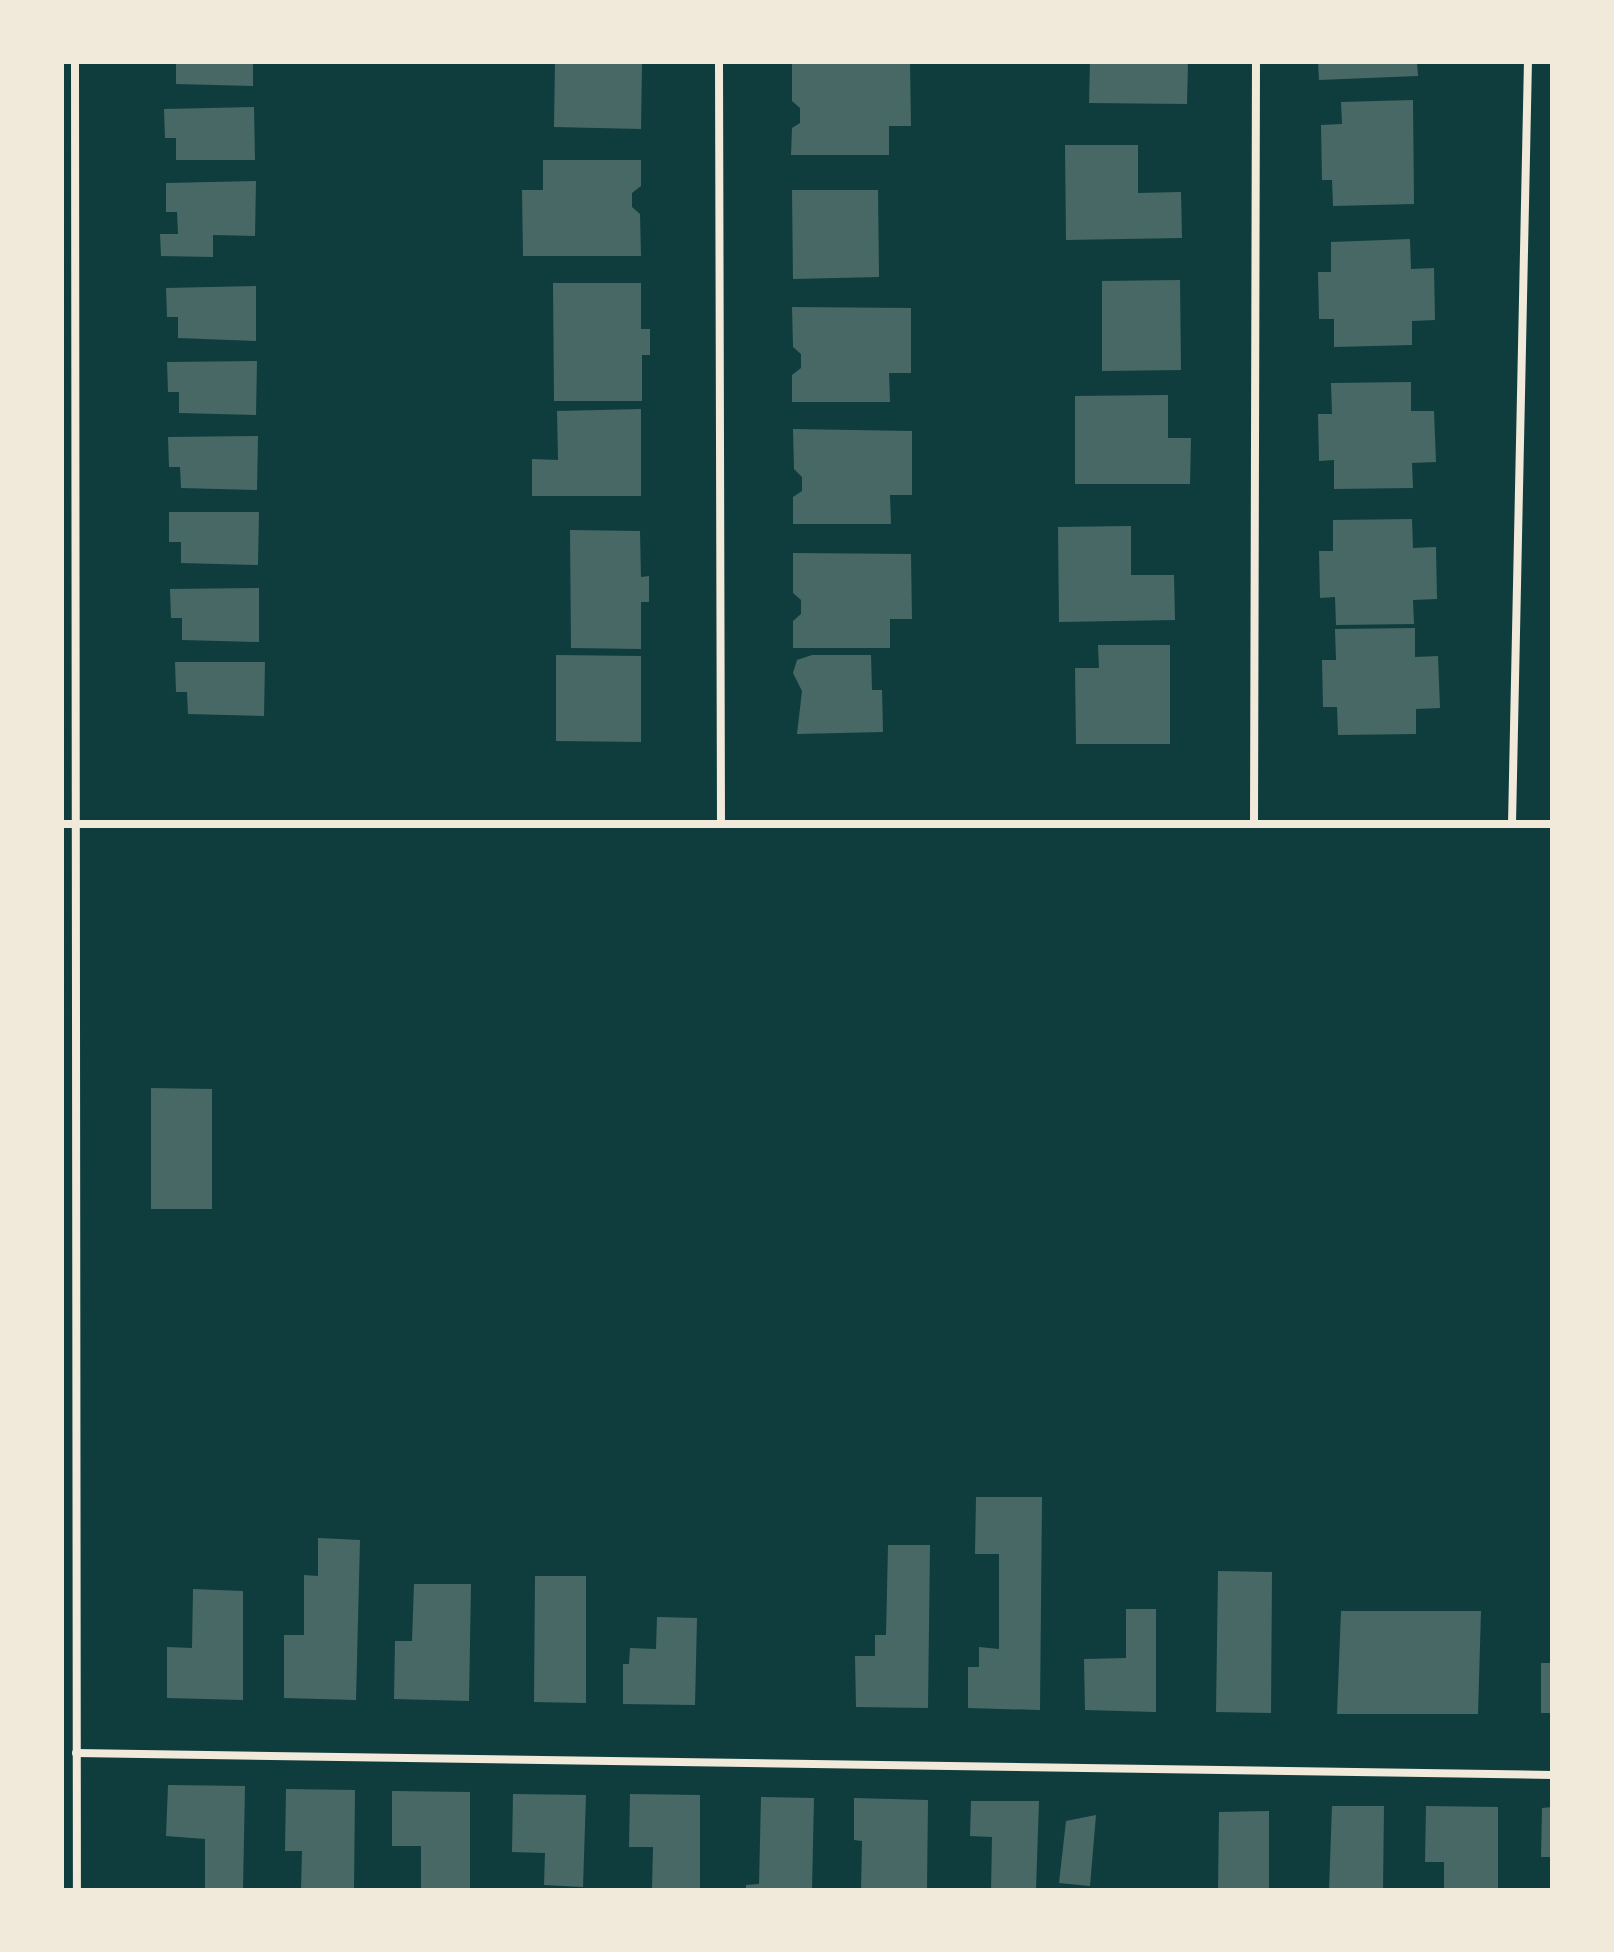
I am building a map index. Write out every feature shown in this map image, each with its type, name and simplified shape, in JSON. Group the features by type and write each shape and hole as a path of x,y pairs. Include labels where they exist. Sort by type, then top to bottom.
{"street":[{"path":"75,62 77,1890"},
{"path":"719,62 721,823"},
{"path":"1254,824 1256,62"},
{"path":"1512,824 1528,62"},
{"path":"62,94 75,94"},
{"path":"62,824 1552,824"},
{"path":"76,1753 1552,1775"}],"building":[{"path":"176,62 253,62 253,86 176,84"},
{"path":"555,62 642,62 641,129 554,127"},
{"path":"792,62 910,62 911,126 889,126 889,155 791,155 792,128 800,123 800,108 792,101"},
{"path":"1090,62 1188,62 1187,104 1089,103"},
{"path":"1318,62 1417,62 1418,76 1319,80"},
{"path":"1413,100 1414,204 1333,206 1332,180 1322,180 1321,125 1342,124 1341,102"},
{"path":"254,107 255,160 176,160 176,138 165,138 164,109"},
{"path":"1065,145 1138,145 1138,193 1181,192 1182,238 1066,240"},
{"path":"543,160 641,160 641,186 632,193 632,207 640,214 641,256 523,256 522,190 543,190"},
{"path":"256,181 255,236 213,235 213,257 161,256 160,234 178,234 177,212 166,212 166,183"},
{"path":"792,190 878,190 879,277 793,279"},
{"path":"1410,239 1411,269 1434,268 1435,320 1412,321 1412,345 1334,347 1334,319 1319,319 1318,272 1331,272 1331,242"},
{"path":"1180,280 1181,370 1102,371 1102,281"},
{"path":"553,283 641,283 641,329 650,329 650,355 642,355 642,401 554,401"},
{"path":"256,286 256,341 178,338 178,317 167,317 166,288"},
{"path":"792,307 911,308 911,373 889,373 890,402 792,402 792,375 801,368 801,354 793,347"},
{"path":"257,361 256,415 179,413 179,392 168,392 167,362"},
{"path":"1411,382 1411,411 1434,411 1436,462 1412,463 1413,488 1334,489 1334,460 1319,461 1318,414 1332,414 1331,383"},
{"path":"1168,395 1168,438 1191,438 1190,484 1075,484 1075,396"},
{"path":"641,409 641,496 532,496 532,459 558,460 557,411"},
{"path":"793,429 912,431 912,495 890,495 891,524 793,524 793,497 802,491 802,477 794,469"},
{"path":"258,436 257,490 181,488 180,467 169,467 168,437"},
{"path":"169,512 259,512 258,565 181,563 181,542 169,542"},
{"path":"1412,519 1413,548 1436,547 1437,599 1413,600 1414,624 1336,625 1335,597 1320,598 1319,551 1333,551 1333,520"},
{"path":"1131,526 1131,575 1174,575 1175,620 1059,622 1058,527"},
{"path":"570,530 640,531 641,577 649,576 649,602 641,602 641,649 571,648"},
{"path":"793,553 911,554 912,619 890,619 890,648 793,648 793,621 801,614 801,600 793,593"},
{"path":"259,588 259,642 182,640 182,618 171,618 170,589"},
{"path":"1415,628 1415,657 1438,656 1440,708 1416,709 1416,734 1338,735 1337,707 1323,707 1322,660 1336,660 1335,629"},
{"path":"1098,645 1170,645 1170,744 1076,744 1075,668 1099,668"},
{"path":"556,655 641,656 641,742 556,741"},
{"path":"812,655 871,655 872,690 882,690 883,732 797,734 802,691 793,673 797,660"},
{"path":"175,662 265,662 264,716 188,714 187,692 176,692"},
{"path":"151,1088 212,1089 212,1209 151,1209"},
{"path":"976,1497 1042,1497 1040,1710 968,1708 968,1667 979,1667 979,1647 999,1649 999,1554 975,1554"},
{"path":"318,1538 360,1540 356,1700 284,1698 284,1635 304,1635 304,1575 318,1576"},
{"path":"888,1545 930,1545 928,1708 856,1707 855,1656 875,1656 875,1635 886,1635"},
{"path":"1218,1571 1272,1572 1271,1713 1216,1712"},
{"path":"535,1576 586,1576 586,1703 534,1702"},
{"path":"414,1584 471,1584 469,1701 394,1699 395,1641 412,1641"},
{"path":"193,1589 243,1591 243,1700 167,1698 167,1647 192,1648"},
{"path":"1126,1609 1156,1609 1156,1712 1085,1710 1084,1659 1126,1658"},
{"path":"1341,1611 1481,1611 1478,1714 1337,1714"},
{"path":"657,1617 697,1618 695,1705 623,1704 623,1664 629,1664 630,1648 656,1649"},
{"path":"1541,1663 1552,1663 1552,1713 1541,1713"},
{"path":"168,1785 245,1786 243,1890 205,1890 205,1839 166,1836"},
{"path":"286,1789 355,1790 354,1890 301,1890 302,1851 285,1851"},
{"path":"392,1791 470,1792 470,1890 421,1890 421,1846 392,1846"},
{"path":"513,1794 586,1795 583,1887 544,1885 545,1853 512,1852"},
{"path":"630,1794 700,1795 700,1890 652,1890 653,1847 629,1847"},
{"path":"761,1797 814,1798 812,1890 746,1890 746,1885 759,1884"},
{"path":"854,1798 928,1800 927,1890 861,1890 862,1841 854,1840"},
{"path":"971,1801 1039,1801 1036,1890 991,1890 992,1837 970,1836"},
{"path":"1332,1806 1384,1806 1383,1890 1329,1890"},
{"path":"1426,1806 1498,1807 1498,1890 1444,1890 1444,1862 1425,1862"},
{"path":"1552,1807 1552,1857 1541,1857 1542,1808"},
{"path":"1269,1811 1269,1890 1218,1890 1219,1812"},
{"path":"1096,1815 1090,1886 1059,1883 1066,1821"}]}
